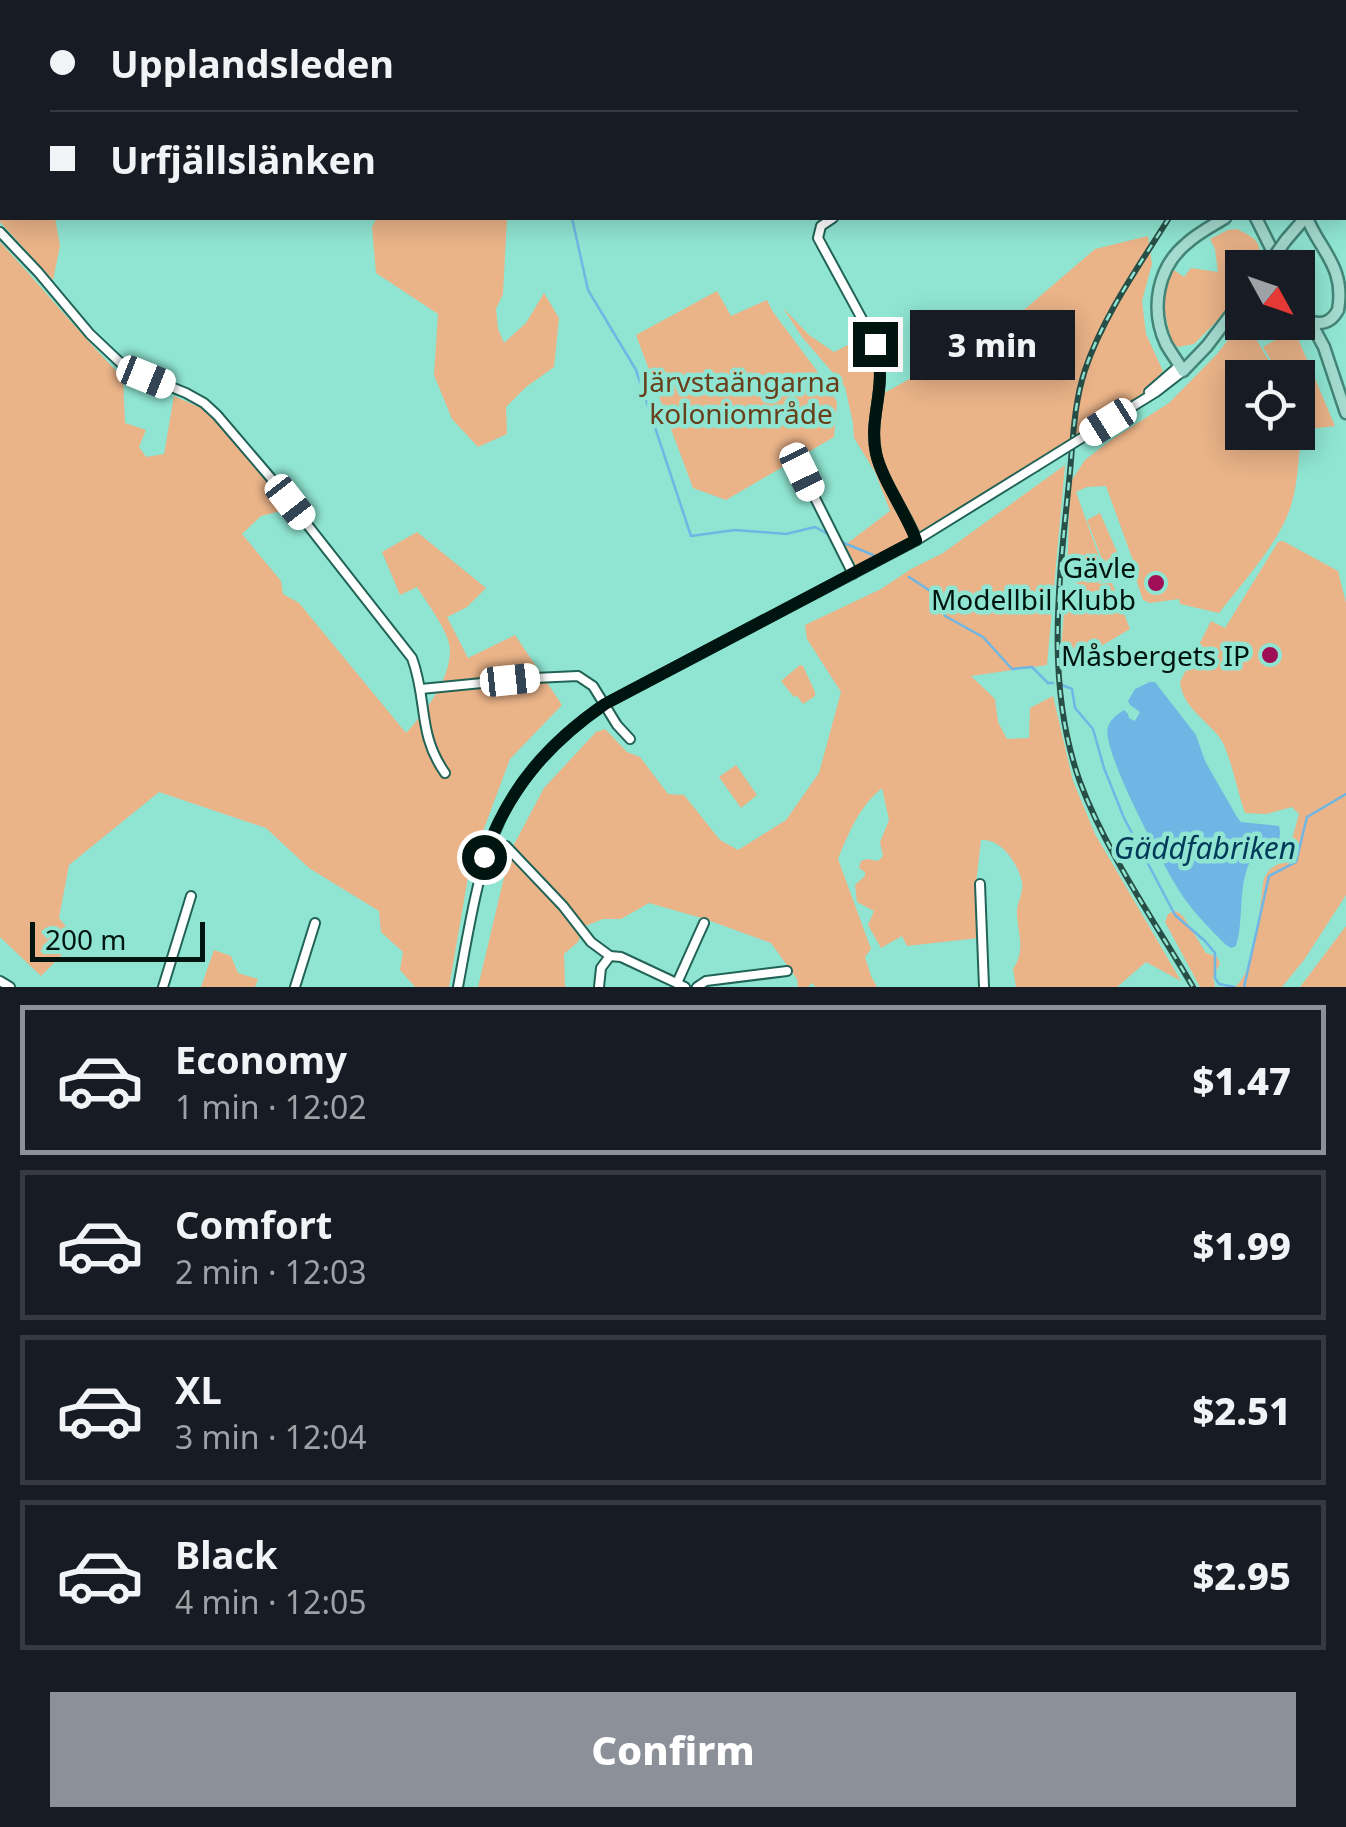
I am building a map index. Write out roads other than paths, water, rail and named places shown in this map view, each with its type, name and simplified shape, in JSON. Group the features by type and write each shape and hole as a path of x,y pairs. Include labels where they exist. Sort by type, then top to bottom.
{"main road":[{"path":"1181,368 1167,356 1157,333 1156,286 1176,247 1212,220"},
{"path":"1181,368 1166,344 1159,322 1160,286 1166,268 1179,251 1223,220"},
{"path":"1279,250 1303,220"},
{"path":"1306,220 1334,255 1343,280 1342,299 1332,318 1315,323"},
{"path":"1307,220 1338,252 1346,271"},
{"path":"1256,221 1271,250"},
{"path":"1325,353 1325,334 1346,300"},
{"path":"1181,368 1225,322"},
{"path":"1315,329 1346,413"},
{"path":"1315,336 1325,353"}],"street":[{"path":"831,220 818,231 818,238 881,362 874,429 876,455 916,540"},
{"path":"0,232 90,334 127,369 204,403 270,477 412,658 422,689 426,738 444,773"},
{"path":"458,987 477,882 499,819 533,766 567,732 605,704 916,540 1143,399 1181,368"},
{"path":"794,456 853,574"},
{"path":"422,689 571,675 586,680 630,739"},
{"path":"506,846 563,906 587,938 610,956 621,956 680,986 704,924"},
{"path":"980,884 984,987"},
{"path":"163,987 191,896"},
{"path":"295,987 315,924"},
{"path":"599,987 600,968 610,956"},
{"path":"697,987 706,981 787,970"},
{"path":"0,981 10,987"}],"water":[{"name":"Gäddfabriken","path":"1155,682 1196,735 1205,761 1241,822 1279,826 1278,840 1248,866 1236,946 1231,948 1184,898 1137,812 1114,760 1108,740 1109,724 1124,710 1135,721 1140,712 1128,701 1135,689"}],"waterway":[{"path":"572,220 588,290 636,370 691,536 735,530 786,534 815,527 828,534"},
{"path":"839,541 873,555"},
{"path":"909,577 941,598 945,616 983,637 1012,669 1032,667 1048,683 1053,683"},
{"path":"1062,685 1072,689 1075,708 1093,729 1124,818 1175,915 1215,953 1215,978 1219,984 1235,987"},
{"path":"1244,987 1269,876 1296,862 1307,817 1346,794"}],"railway":[{"path":"1168,220 1112,311 1081,384 1062,557 1059,671 1069,745 1091,808 1117,860 1193,987"}],"place":[{"name":"Gävle Modellbil Klubb","path":"1156,583"},
{"name":"Måsbergets IP","path":"1270,655"}],"park label":[{"name":"Järvstaängarna koloniområde","path":"741,397"}]}
